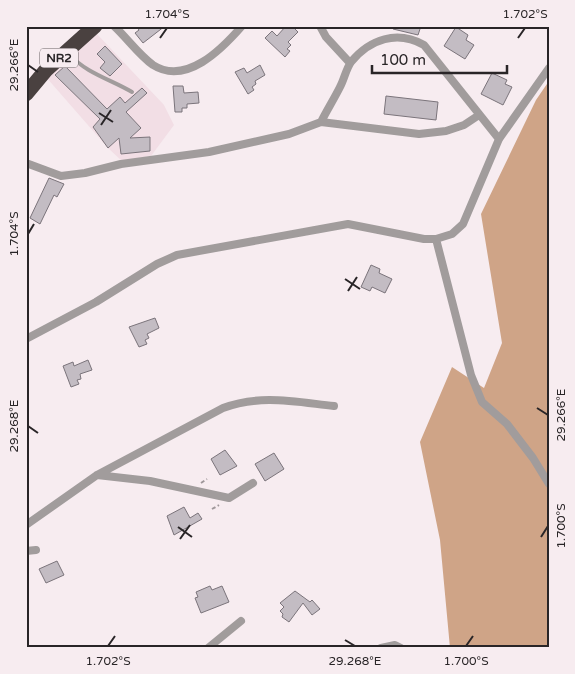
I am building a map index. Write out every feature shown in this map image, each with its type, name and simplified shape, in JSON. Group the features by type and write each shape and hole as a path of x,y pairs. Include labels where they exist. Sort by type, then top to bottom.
{"highway":[{"name":"NR2","path":"26,94 46,70 95,26"}],"street":[{"path":"114,26 154,65 176,72 212,56 242,26"},
{"path":"320,26 326,37 350,63"},
{"path":"321,122 350,63 373,43 388,37 415,40 424,45 499,139"},
{"path":"26,339 96,302 157,264 177,255 348,224 436,239 452,234 463,224 499,139 549,68"},
{"path":"26,163 61,176 85,173 121,164 210,152 289,134 321,122 419,134 446,132 464,125 479,115"},
{"path":"436,239 471,375 482,402 507,424 533,458 549,484"},
{"path":"26,525 97,475 223,408 242,401 264,399 334,406"},
{"path":"97,475 150,481 229,498 253,483"},
{"path":"26,551 36,550"},
{"path":"208,648 240,621"},
{"path":"381,648 395,644 401,648"}],"lane":[{"path":"67,51 74,59 106,80 114,81 132,92"}],"shaded area":[{"path":"96,33 164,105 174,125 151,156 122,161 108,148 46,77 65,59 71,62 76,56 74,52"},
{"path":"549,81 549,648 450,648 440,540 420,442 452,367 484,388 502,343 481,214 536,100"}],"building":[{"path":"136,26 165,26 143,43 135,33 139,30"},
{"path":"286,26 292,26 298,32 288,42 291,45 287,49 290,51 285,57 265,38 272,31 277,36"},
{"path":"393,26 421,26 418,35 393,29"},
{"path":"456,27 468,35 466,40 474,45 465,59 444,46"},
{"path":"105,46 122,64 110,76 100,68 105,62 97,54"},
{"path":"260,65 265,75 255,81 256,84 252,87 254,90 248,94 235,72 244,68 247,73"},
{"path":"65,66 107,109 120,97 125,103 142,88 147,93 126,112 141,128 130,138 150,137 150,151 121,154 119,138 108,148 93,127 100,119 55,75"},
{"path":"492,73 507,80 505,84 512,87 503,105 481,94"},
{"path":"173,86 183,86 184,93 198,92 199,103 187,104 187,108 182,108 182,112 175,112"},
{"path":"386,96 438,102 436,120 384,114"},
{"path":"49,178 64,184 57,197 54,195 40,224 30,218"},
{"path":"371,265 380,269 379,273 392,279 385,293 372,287 370,291 361,287"},
{"path":"155,318 159,328 147,334 149,338 145,340 147,344 139,347 129,327"},
{"path":"88,360 92,370 80,374 81,379 77,380 79,384 71,387 63,366 73,362 74,366"},
{"path":"225,450 237,466 220,475 211,459"},
{"path":"274,453 284,469 265,481 255,464"},
{"path":"184,507 190,518 198,513 202,519 174,535 167,516"},
{"path":"57,561 64,575 46,583 39,569"},
{"path":"210,586 212,590 222,586 229,602 201,613 195,598 198,597 196,592"},
{"path":"295,591 310,602 312,600 320,609 312,615 303,603 289,622 282,617 283,614 280,611 284,607 280,603"}]}
